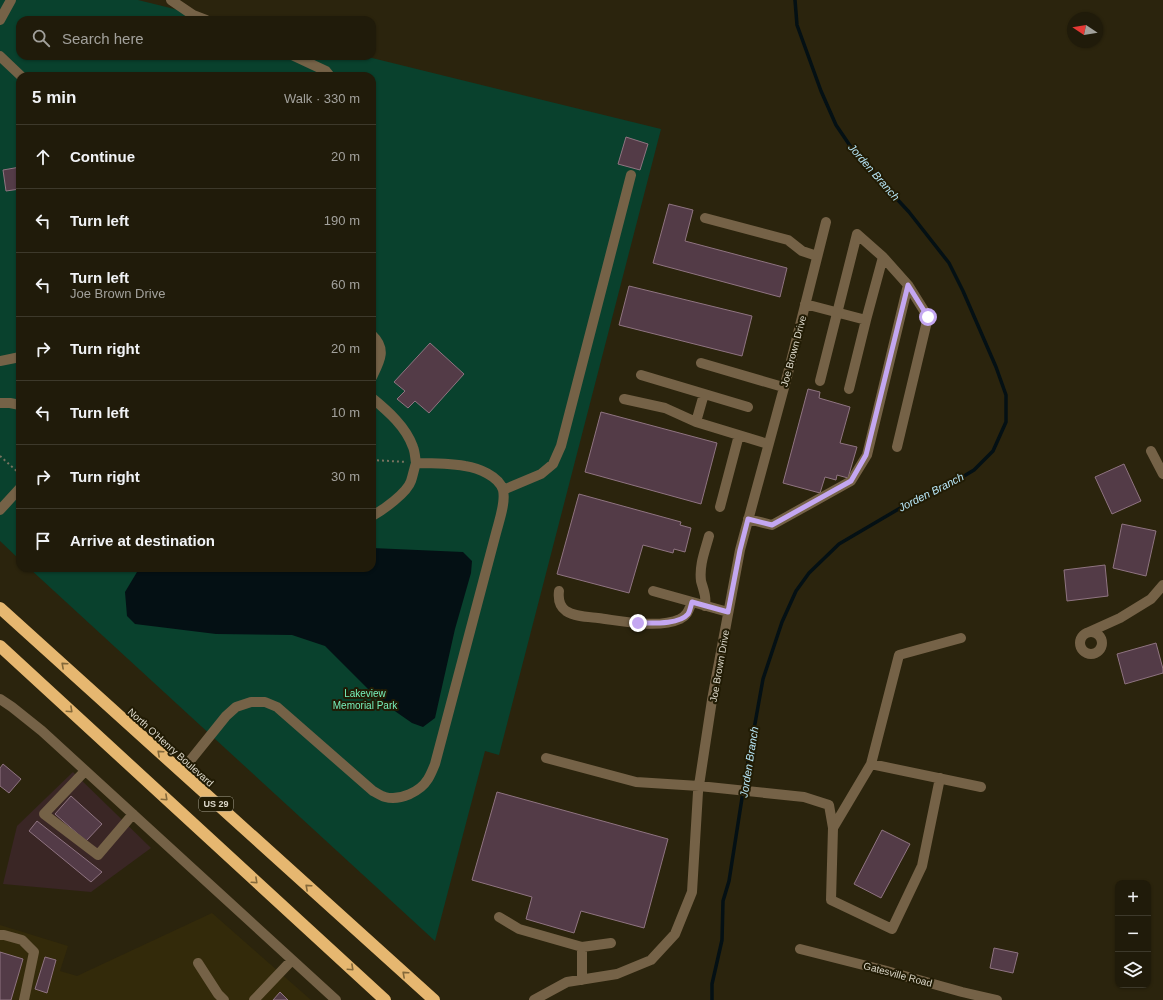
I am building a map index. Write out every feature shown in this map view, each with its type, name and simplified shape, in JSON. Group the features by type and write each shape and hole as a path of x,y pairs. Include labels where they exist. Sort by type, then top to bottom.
{"highway":[{"name":"North O'Henry Boulevard","path":"0,608 434,1000"},
{"name":"US 29","path":"0,647 385,1000"}],"street":[{"path":"0,20 11,0"},
{"path":"171,0 196,16"},
{"path":"0,56 17,72"},
{"path":"303,60 327,72"},
{"path":"503,490 541,474 553,464 562,446 631,175"},
{"path":"705,218 788,240 802,251 817,256"},
{"name":"Joe Brown Drive","path":"534,1000 567,982 617,974 651,960 675,934 692,892 699,786 712,700 740,550 826,222"},
{"path":"820,381 857,234 884,257 908,285 928,317 897,447"},
{"path":"849,389 866,320 884,257"},
{"path":"748,519 772,525 851,481 866,455 908,285"},
{"path":"805,304 866,320"},
{"path":"376,339 381,347 380,362 376,370"},
{"path":"0,361 16,358"},
{"path":"701,364 783,387"},
{"path":"641,375 748,406"},
{"path":"696,422 704,394"},
{"path":"624,398 665,408 696,422 768,444"},
{"path":"376,401 405,431 413,447 416,462 411,482 399,496 376,514"},
{"path":"0,403 16,404"},
{"path":"720,507 739,435"},
{"path":"1151,451 1163,474"},
{"path":"181,772 226,716 236,707 251,702 265,702 277,707 373,792 385,797 407,795 419,789 428,779 435,764 502,510 503,490 495,478 479,470 466,466 416,462"},
{"path":"0,510 16,492"},
{"path":"705,606 706,599 701,581 700,567 709,536"},
{"path":"1089,632 1120,618 1151,599 1163,585"},
{"path":"653,591 728,612"},
{"path":"559,592 558,598 561,606 571,613 638,623 670,622 680,619 688,614 692,602"},
{"path":"833,828 872,764 899,655 961,638"},
{"path":"0,699 42,731 336,1000"},
{"path":"546,758 636,782 699,786 804,798 829,805 833,828 831,900 892,929 922,866 940,778"},
{"path":"872,764 981,788"},
{"path":"85,771 44,814 98,855 133,814"},
{"path":"500,917 518,929 582,947 611,943"},
{"path":"0,935 22,940 34,952 24,1000"},
{"path":"582,947 582,980"},
{"name":"Gatesville Road","path":"800,949 997,1000"},
{"path":"254,1000 292,960"},
{"path":"198,963 218,994 224,1000"}],"path":[{"path":"0,456 16,470"},
{"path":"376,460 416,462"}],"shaded area":[{"path":"376,548 463,552 472,561 471,573 455,629 435,718 423,727 412,723 379,700 325,646 292,635 216,634 135,624 127,616 125,592 137,572 376,572"},
{"path":"73,772 151,848 91,892 3,884 17,826"},
{"path":"212,913 311,1000 0,1000 0,925 68,946 60,971 77,976"}],"green space":[{"name":"Lakeview Memorial Park","path":"0,0 138,0 203,16 16,16 16,60 376,59 661,129 499,755 485,751 435,941 33,572 376,572 376,72 16,72 16,556 0,541"}],"building":[{"path":"626,137 648,144 640,170 618,164"},
{"path":"16,168 16,190 6,191 3,170"},
{"path":"669,204 693,210 685,241 787,268 780,297 653,263"},
{"path":"629,286 752,316 742,356 619,325"},
{"path":"430,343 464,374 429,413 415,401 408,408 397,399 405,391 394,382"},
{"path":"808,389 820,392 819,398 850,407 840,443 857,447 848,478 837,475 836,480 825,477 820,493 783,483"},
{"path":"601,412 717,443 701,504 585,472"},
{"path":"1124,464 1141,501 1112,514 1095,477"},
{"path":"579,494 681,522 680,525 691,528 685,552 674,549 673,553 643,545 629,593 557,574"},
{"path":"1122,524 1156,531 1146,576 1113,568"},
{"path":"1105,565 1108,596 1067,601 1064,570"},
{"path":"1156,643 1163,673 1125,684 1117,654"},
{"path":"3,764 21,779 9,793 0,786 0,768"},
{"path":"497,792 668,839 644,928 581,911 574,933 526,919 532,897 472,880"},
{"path":"71,796 102,824 86,841 55,814"},
{"path":"37,821 102,872 91,882 29,831"},
{"path":"882,830 910,844 881,898 854,884"},
{"path":"994,948 1018,953 1013,973 990,968"},
{"path":"0,952 23,959 11,1000 0,1000"},
{"path":"45,957 56,960 47,993 35,989"},
{"path":"280,992 288,1000 273,1000"}],"waterway":[{"name":"Jorden Branch","path":"712,1000 712,984 722,940 723,901 729,881 763,679 782,622 796,591 809,573 839,544 919,497 949,485 974,470 993,451 1006,422 1006,395 996,367 963,291 949,263 909,212 857,156 836,125 821,91 797,25 795,0"}],"route":[{"path":"638,623 670,622 680,619 688,614 692,602 728,612 740,550 748,519 772,525 851,481 866,455 908,285 928,317"}]}
